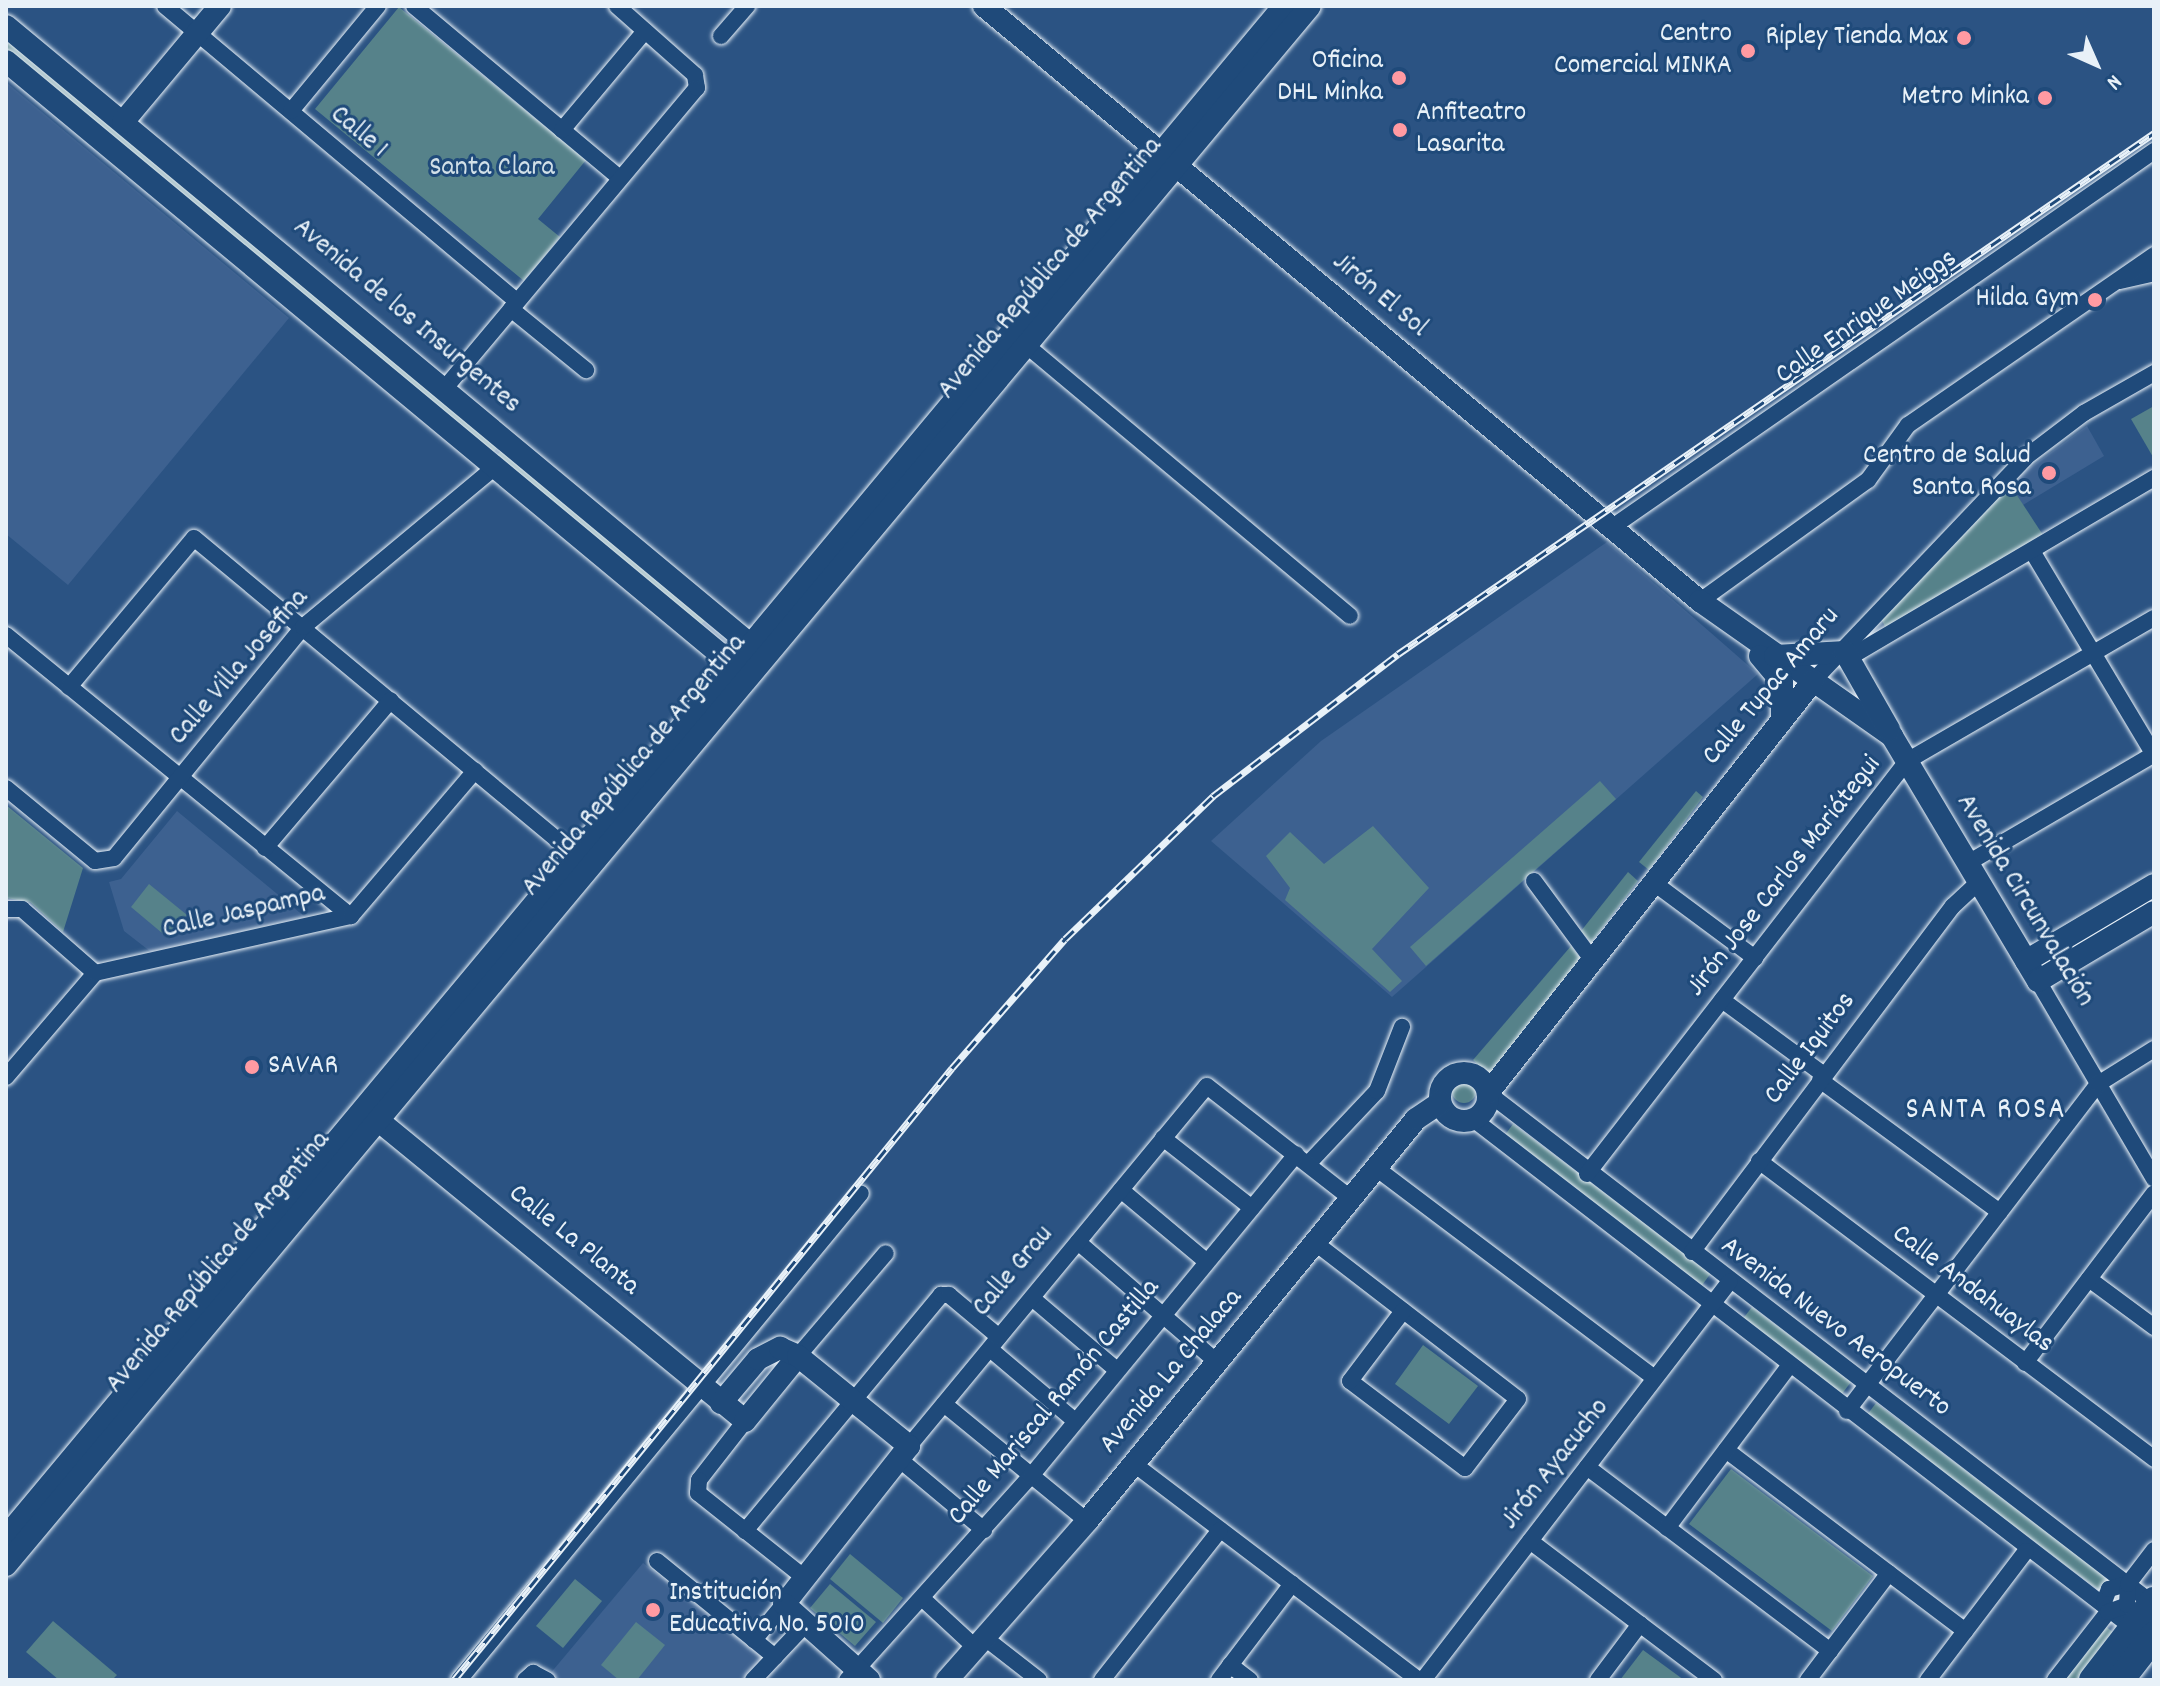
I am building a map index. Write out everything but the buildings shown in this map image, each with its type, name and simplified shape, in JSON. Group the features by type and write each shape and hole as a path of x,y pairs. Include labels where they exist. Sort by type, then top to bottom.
{"highway":[{"path":"2120,1680 2143,1632 2153,1602"},
{"path":"2093,1680 2143,1632"}],"main road":[{"path":"192,28 201,6"},
{"path":"117,118 192,28 220,6"},
{"name":"Jirón El Sol","path":"984,6 1700,601 1738,631 1813,681"},
{"name":"Avenida República de Argentina","path":"758,651 1026,345 1284,6"},
{"name":"Avenida República de Argentina","path":"6,1565 371,1114 1168,160 1310,6"},
{"name":"Avenida de los Insurgentes","path":"6,26 758,651"},
{"name":"Avenida de los Insurgentes","path":"6,61 741,672"},
{"name":"Jirón El Sol","path":"1738,631 1782,682 1782,720"},
{"path":"1775,656 1844,654 1892,736"},
{"name":"Calle Tupac Amaru","path":"1488,1093 1813,681"},
{"name":"Avenida Circunvalación","path":"1813,681 1892,736 2038,981"},
{"path":"2026,961 2154,885"},
{"path":"2038,981 2154,912"},
{"path":"1458,1073 1477,1077 1488,1093 1485,1109 1473,1119 1450,1116 1440,1103 1441,1088 1458,1073"},
{"name":"Avenida La Chalaca","path":"947,1680 1087,1521 1318,1245 1349,1197 1416,1119 1440,1103"},
{"name":"Avenida República de Argentina","path":"6,1537 371,1114"},
{"name":"Calle La Planta","path":"371,1114 745,1421"},
{"path":"721,1403 771,1349 798,1356 850,1399 904,1453"},
{"path":"745,1421 798,1356"},
{"name":"Calle Grau","path":"784,1604 904,1453"},
{"path":"784,1604 858,1676"}],"street":[{"name":"Calle 1","path":"165,6 291,111 586,370"},
{"path":"291,111 378,6"},
{"path":"414,6 620,178"},
{"path":"445,388 699,81 617,6"},
{"path":"721,36 747,6"},
{"path":"562,130 645,31"},
{"name":"Calle Enrique Meiggs","path":"1611,528 2154,151"},
{"path":"1700,601 1868,480 1908,425 2154,255"},
{"path":"2112,283 2154,273"},
{"path":"1026,345 1350,616"},
{"name":"Calle Tupac Amaru","path":"1813,681 1844,654 2026,457 2084,413 2154,373"},
{"name":"Calle Villa Josefina","path":"6,788 95,861 114,858 303,627 495,467"},
{"name":"Calle Tupac Amaru","path":"1844,654 2032,551 2154,478"},
{"path":"69,687 191,538 303,627 582,861"},
{"path":"1966,864 2154,754 2032,551"},
{"name":"Jirón Jose Carlos Mariátegui","path":"1587,1174 1907,761 2154,618"},
{"path":"6,635 351,916"},
{"path":"265,848 391,700"},
{"name":"Calle Jaspampa","path":"95,973 351,916 475,771"},
{"path":"1534,881 1594,962"},
{"path":"1654,883 1755,958"},
{"name":"Calle Iquitos","path":"1692,1252 1953,906 1978,883"},
{"path":"6,909 22,909 95,973 6,1077"},
{"name":"Avenida Circunvalación","path":"2038,981 2154,1179"},
{"path":"1722,1000 2000,1212"},
{"name":"Calle Mariscal Ramón Castilla","path":"858,1676 1031,1476 1074,1420 1252,1208 1377,1091 1402,1027"},
{"path":"1847,1411 2098,1084 2154,1049"},
{"name":"Calle Grau","path":"904,1453 1203,1089 1212,1086 1349,1197"},
{"name":"Avenida Nuevo Aeropuerto","path":"1488,1093 1587,1174 1868,1383 2153,1602"},
{"name":"Avenida Nuevo Aeropuerto","path":"1473,1119 2026,1551 2108,1612 2143,1632"},
{"path":"1163,1138 1252,1208"},
{"name":"Calle Andahuaylas","path":"1759,1161 2154,1459"},
{"path":"1376,1168 1655,1378"},
{"path":"1121,1190 1207,1262"},
{"path":"459,1680 861,1193"},
{"path":"2025,1363 2154,1193"},
{"path":"1078,1242 1217,1362"},
{"path":"1318,1245 1518,1399 1465,1468 1350,1381 1403,1311"},
{"path":"798,1356 886,1253"},
{"path":"2089,1279 2154,1327"},
{"name":"Jirón Ayacucho","path":"1421,1680 1730,1281"},
{"path":"745,1531 850,1399 941,1295 949,1295 1074,1420"},
{"path":"1032,1298 1117,1370"},
{"path":"1667,1528 1789,1366"},
{"path":"944,1404 1087,1521"},
{"path":"745,1421 697,1487 701,1498 805,1578"},
{"path":"1726,1450 1965,1631"},
{"path":"904,1453 984,1530"},
{"path":"1134,1464 1421,1680"},
{"path":"1587,1467 1830,1651"},
{"path":"1102,1680 1220,1530"},
{"path":"1530,1541 1714,1680"},
{"path":"2055,1680 2108,1612 2104,1602 2109,1589 2128,1584 2154,1550"},
{"path":"1928,1680 2026,1551"},
{"path":"657,1561 775,1657"},
{"path":"1808,1680 1889,1573"},
{"path":"1219,1680 1292,1584"},
{"path":"923,1599 980,1643 1039,1680"},
{"name":"Calle Grau","path":"754,1640 784,1604"},
{"path":"753,1680 806,1624"},
{"path":"1598,1680 1640,1624"},
{"path":"1230,1665 1250,1680"}],"shaded area":[{"path":"6,82 289,318 68,585 6,534"},
{"name":"Centro de Salud Santa Rosa","path":"2087,426 2104,456 2023,505 2009,483"},
{"path":"1607,542 1758,674 1392,997 1211,841 1321,741"},
{"path":"177,811 305,917 151,952 124,931 109,882 121,879"},
{"name":"Institución Educativa No. 5010","path":"643,1563 764,1657 744,1680 555,1680 549,1675"}],"green space":[{"name":"Santa Clara","path":"399,7 586,160 538,219 560,237 524,281 315,109"},
{"path":"6,37 498,447 491,455 6,52"},
{"path":"2154,406 2154,457 2153,457 2131,419"},
{"path":"502,450 707,619 699,626 496,456"},
{"path":"2009,483 2043,535 1886,629 1881,618"},
{"path":"1600,781 1616,799 1426,966 1410,947"},
{"path":"1696,791 1703,797 1649,870 1639,862"},
{"path":"6,805 83,868 63,932 30,902 6,898"},
{"path":"1373,826 1429,888 1372,949 1402,981 1390,992 1285,900 1290,888 1266,856 1290,832 1324,864"},
{"path":"1628,872 1638,881 1591,943 1581,931"},
{"path":"149,884 187,915 168,938 131,907"},
{"path":"1571,946 1580,958 1491,1077 1473,1060"},
{"path":"1464,1079 1475,1086 1476,1091 1469,1102 1464,1103 1453,1096 1452,1091 1459,1080"},
{"path":"1513,1124 1711,1273 1700,1288 1502,1139"},
{"path":"1752,1307 1851,1382 1841,1395 1742,1320"},
{"path":"1423,1345 1478,1386 1449,1424 1395,1384"},
{"path":"1876,1403 2110,1580 2101,1592 1867,1415"},
{"path":"1731,1469 1873,1576 1832,1631 1689,1524"},
{"path":"850,1554 903,1598 883,1623 830,1579"},
{"path":"575,1579 602,1601 563,1648 536,1626"},
{"path":"830,1584 876,1622 855,1646 810,1608"},
{"path":"53,1621 117,1675 112,1680 59,1680 26,1652"},
{"path":"636,1622 665,1645 637,1680 619,1680 601,1665"},
{"path":"2105,1626 2114,1633 2077,1680 2064,1680"},
{"path":"1643,1650 1684,1680 1620,1680"}],"railway":[{"path":"454,1680 952,1068 1065,939 1213,796 1398,654 2154,133"}],"place":[{"name":"Ripley Tienda Max","path":"1964,38"},
{"name":"Centro Comercial MINKA","path":"1748,51"},
{"name":"Oficina DHL Minka","path":"1399,78"},
{"name":"Metro Minka","path":"2045,98"},
{"name":"Anfiteatro Lasarita","path":"1400,130"},
{"name":"Hilda Gym","path":"2095,300"},
{"name":"Centro de Salud Santa Rosa","path":"2049,473"},
{"name":"SAVAR","path":"252,1067"},
{"name":"Institución Educativa No. 5010","path":"653,1610"}],"district":[{"name":"SANTA ROSA","path":"1986,1112"}]}
